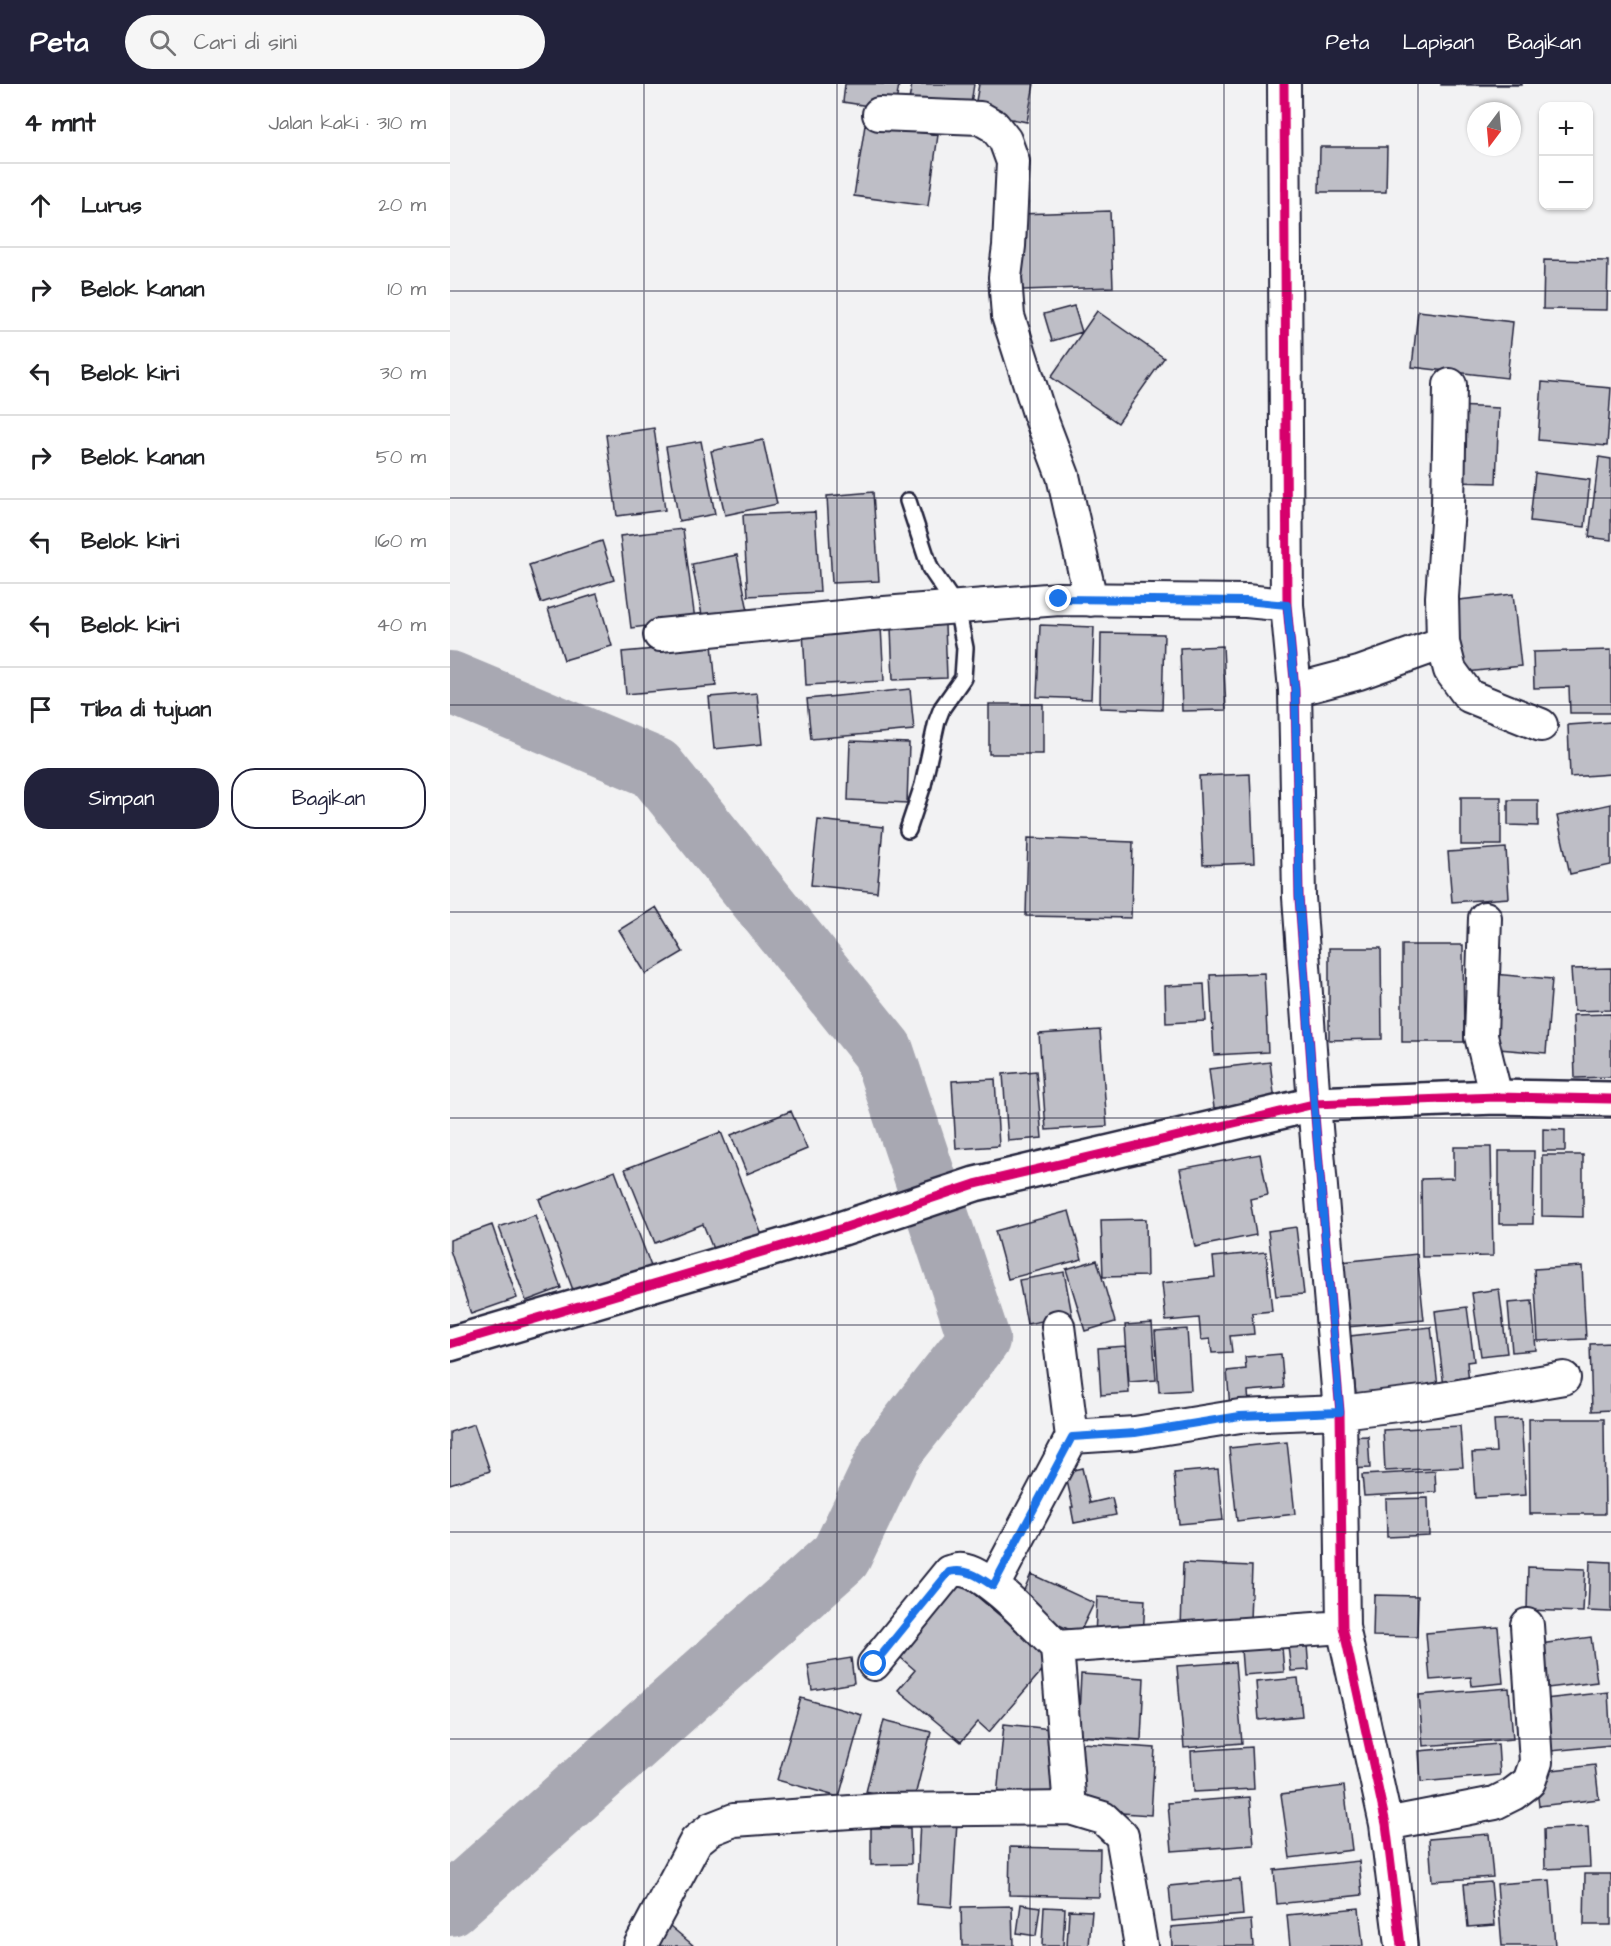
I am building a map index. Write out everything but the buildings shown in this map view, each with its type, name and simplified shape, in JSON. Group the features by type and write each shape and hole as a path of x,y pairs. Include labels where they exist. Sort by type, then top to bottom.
{"street":[{"path":"1284,84 1287,605 1295,690 1299,897 1340,1412 1343,1626 1386,1824 1401,1946"},
{"path":"879,114 980,118 994,126 1005,141 1013,162 1009,246 1005,277 1008,316 1039,413 1063,476 1091,600"},
{"path":"1450,385 1448,507 1442,597 1443,644 1450,670 1468,696 1541,725"},
{"path":"660,635 872,614 1059,599 1246,601 1287,605"},
{"path":"1295,690 1359,673 1443,644"},
{"path":"1485,918 1481,1036 1496,1097"},
{"path":"450,1344 843,1228 975,1184 1314,1104 1496,1097 1611,1099"},
{"path":"993,1586 1072,1437 1058,1326"},
{"path":"1072,1437 1135,1433 1240,1416 1340,1412 1430,1401 1564,1378"},
{"path":"874,1664 949,1572 961,1569 973,1573 993,1586 1057,1647 1070,1808"},
{"path":"1386,1824 1495,1803 1513,1794 1529,1782 1536,1762 1527,1625"},
{"path":"1057,1647 1343,1626"},
{"path":"640,1946 696,1841 711,1829 734,1820 880,1810 1070,1808 1103,1818 1122,1836 1141,1946"}],"lane":[{"path":"908,501 930,568 957,608 965,648 963,678 942,708 937,721 923,785 908,830"}],"waterway":[{"path":"450,682 655,768 883,1051 979,1339 890,1453 841,1556 450,1905"}],"cycle path":[{"path":"1284,84 1287,605 1295,690 1299,897 1340,1412 1343,1627 1386,1824 1401,1946"},
{"path":"450,1344 843,1228 975,1184 1314,1104 1496,1097 1611,1099"}],"route":[{"path":"874,1664 949,1572 961,1569 973,1573 993,1586 1072,1437 1135,1433 1240,1416 1340,1412 1299,897 1295,690 1287,605 1246,601 1059,599"}]}
